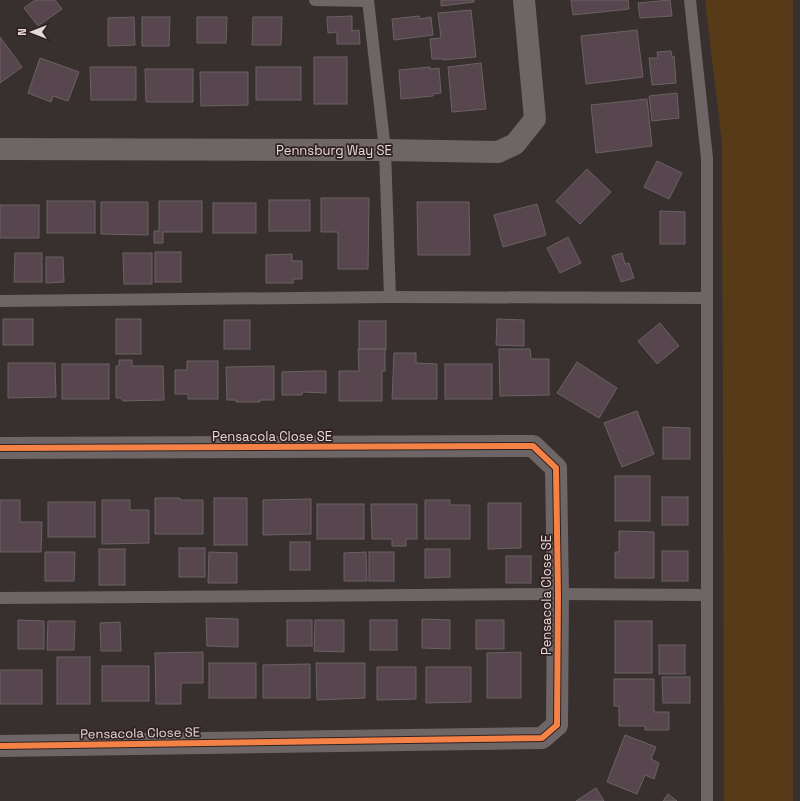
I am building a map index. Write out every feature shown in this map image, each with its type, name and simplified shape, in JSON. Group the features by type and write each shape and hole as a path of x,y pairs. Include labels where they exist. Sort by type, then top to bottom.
{"street":[{"name":"Pennsburg Way SE","path":"0,149 385,150 498,152 515,144 535,119 524,0"},
{"name":"Pensacola Close SE","path":"0,448 533,446 556,468 558,594 557,725 542,738 0,746"}],"lane":[{"path":"315,0 368,1 385,150 390,297"},
{"path":"690,0 707,158 707,801"},
{"path":"0,301 390,297 707,298"},
{"path":"0,598 558,594 707,595"}],"shaded area":[{"path":"705,0 793,0 793,801 724,801 722,144"}],"building":[{"path":"35,0 55,0 62,9 38,26 24,8"},
{"path":"441,0 474,0 474,2 441,6"},
{"path":"571,0 628,0 629,9 573,15"},
{"path":"670,0 672,16 640,18 638,3"},
{"path":"471,10 476,57 443,60 432,59 430,39 441,38 438,13"},
{"path":"352,16 352,31 359,30 360,44 337,44 337,32 328,33 327,17"},
{"path":"419,16 420,19 431,17 433,35 394,40 392,19"},
{"path":"134,17 135,45 108,46 108,18"},
{"path":"142,17 170,17 169,46 142,46"},
{"path":"197,17 227,17 226,43 197,43"},
{"path":"253,17 282,17 281,45 252,45"},
{"path":"637,30 643,77 586,84 581,36"},
{"path":"0,37 22,67 0,83"},
{"path":"671,51 672,57 674,56 676,83 652,85 649,58 658,58 657,52"},
{"path":"314,57 347,57 347,104 314,104"},
{"path":"40,58 79,72 68,101 53,96 51,102 28,93"},
{"path":"481,63 486,109 452,112 448,67"},
{"path":"90,67 136,67 136,100 91,100"},
{"path":"256,67 301,67 301,100 256,100"},
{"path":"430,67 430,69 439,68 441,93 433,94 433,96 401,99 399,70"},
{"path":"145,69 193,69 193,102 146,102"},
{"path":"200,72 248,72 248,105 201,106"},
{"path":"677,93 679,118 652,121 649,96"},
{"path":"647,99 652,146 596,153 591,105"},
{"path":"657,161 682,173 669,199 644,187"},
{"path":"587,169 611,192 580,224 556,201"},
{"path":"321,198 369,198 368,269 338,269 338,232 321,232"},
{"path":"269,200 310,200 310,231 269,231"},
{"path":"47,201 95,201 95,233 47,233"},
{"path":"159,201 202,201 202,232 163,232 163,243 154,243 154,231 159,231"},
{"path":"101,202 148,202 148,235 101,234"},
{"path":"417,202 469,202 470,255 418,255"},
{"path":"213,203 256,203 256,233 213,233"},
{"path":"537,204 546,235 503,247 494,215"},
{"path":"0,205 39,205 39,238 0,238"},
{"path":"660,211 685,212 685,244 660,244"},
{"path":"568,237 581,263 560,273 547,248"},
{"path":"155,252 181,252 181,282 155,282"},
{"path":"15,253 42,253 42,282 14,282"},
{"path":"123,253 152,253 152,284 124,284"},
{"path":"622,253 625,264 629,263 634,278 621,282 612,256"},
{"path":"292,254 292,261 302,261 302,279 293,279 293,283 266,283 266,255"},
{"path":"46,257 63,257 64,282 46,283"},
{"path":"3,319 33,319 33,345 3,345"},
{"path":"116,319 141,319 141,354 116,354"},
{"path":"497,319 524,320 524,346 496,345"},
{"path":"224,320 250,320 250,349 224,349"},
{"path":"359,321 386,321 386,349 359,349"},
{"path":"660,323 679,346 657,364 638,341"},
{"path":"358,349 385,349 385,371 382,371 382,401 339,401 339,371 359,371"},
{"path":"499,349 530,349 531,359 549,359 549,395 500,396"},
{"path":"394,353 416,353 416,363 437,364 437,399 392,399"},
{"path":"119,360 132,360 132,366 163,366 164,400 123,401 121,398 116,398 116,366 119,366"},
{"path":"187,361 218,361 218,399 188,399 188,394 175,394 175,370 187,370"},
{"path":"577,362 617,388 599,418 557,393"},
{"path":"8,363 55,363 56,397 8,398"},
{"path":"62,364 109,364 109,399 62,399"},
{"path":"445,364 492,364 492,399 445,399"},
{"path":"274,366 274,400 260,400 260,402 236,402 236,400 227,400 226,367"},
{"path":"326,371 326,393 302,392 302,395 282,395 282,372"},
{"path":"637,411 654,454 622,467 604,423"},
{"path":"663,427 690,428 690,459 663,459"},
{"path":"615,476 650,476 650,521 615,521"},
{"path":"662,497 688,497 688,525 662,525"},
{"path":"155,498 203,500 203,534 155,534"},
{"path":"214,498 247,498 247,545 214,545"},
{"path":"311,499 311,534 263,535 263,500"},
{"path":"0,500 20,500 20,522 42,522 41,552 0,552"},
{"path":"102,500 130,500 130,510 149,510 149,543 102,544"},
{"path":"425,500 450,500 450,505 470,505 470,539 425,539"},
{"path":"48,502 95,502 95,537 48,537"},
{"path":"488,503 521,503 521,548 488,549"},
{"path":"317,504 364,504 364,539 317,539"},
{"path":"371,504 417,504 417,539 406,539 406,546 392,546 392,539 372,539"},
{"path":"619,531 654,532 654,578 615,578 615,552 619,552"},
{"path":"290,542 310,542 310,570 290,570"},
{"path":"179,548 205,548 205,577 179,577"},
{"path":"99,549 125,549 125,585 99,585"},
{"path":"425,549 450,549 450,577 425,578"},
{"path":"662,551 688,551 688,581 662,581"},
{"path":"45,552 75,552 74,581 45,581"},
{"path":"209,552 237,553 237,583 208,583"},
{"path":"366,552 367,581 344,581 344,553"},
{"path":"369,552 394,552 394,581 369,581"},
{"path":"506,556 531,556 531,583 506,583"},
{"path":"206,618 238,619 238,647 207,646"},
{"path":"422,619 450,620 450,649 422,648"},
{"path":"18,620 44,621 44,649 18,649"},
{"path":"287,620 312,620 312,646 287,646"},
{"path":"315,620 344,620 344,652 314,651"},
{"path":"370,620 397,620 397,650 370,650"},
{"path":"476,620 504,620 504,649 476,649"},
{"path":"48,621 75,621 74,650 47,650"},
{"path":"615,621 652,621 652,673 615,673"},
{"path":"120,622 121,651 101,651 100,623"},
{"path":"659,645 685,645 685,674 659,674"},
{"path":"203,652 203,683 181,683 181,704 156,704 155,653"},
{"path":"521,652 521,698 487,698 487,653"},
{"path":"57,657 90,657 90,704 57,704"},
{"path":"209,663 256,663 256,698 209,698"},
{"path":"316,663 365,663 365,698 317,700"},
{"path":"310,664 310,698 263,698 263,665"},
{"path":"102,666 149,666 149,701 102,701"},
{"path":"377,667 416,667 416,699 377,700"},
{"path":"426,667 471,667 471,702 426,703"},
{"path":"0,670 42,670 42,704 0,704"},
{"path":"662,677 690,677 690,703 663,703"},
{"path":"614,679 654,679 654,712 669,712 669,730 645,730 645,726 619,726 619,706 614,706"},
{"path":"625,735 656,747 651,759 659,763 654,779 645,775 637,794 607,782"},
{"path":"596,788 604,801 576,801"},
{"path":"668,794 677,801 663,801"}],"cycle path":[{"path":"0,448 533,446 556,468 558,594 557,725 542,738 0,746"}]}
